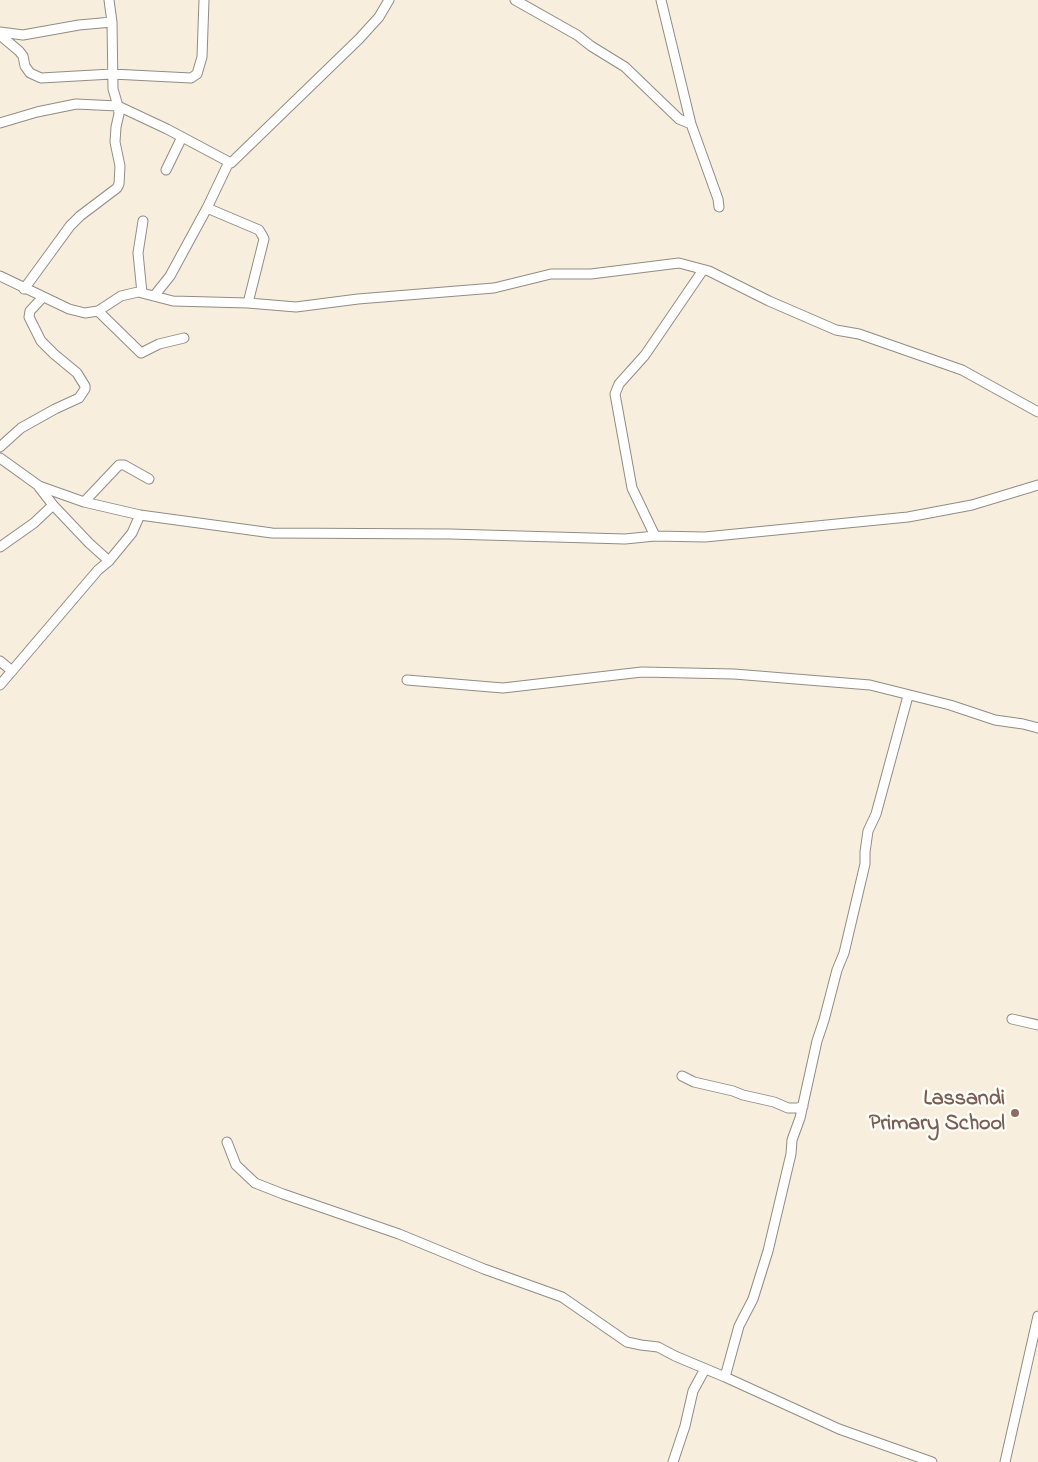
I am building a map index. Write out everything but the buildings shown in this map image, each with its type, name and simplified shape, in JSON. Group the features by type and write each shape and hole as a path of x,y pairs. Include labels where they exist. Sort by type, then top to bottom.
{"street":[{"path":"24,289 70,226 120,184 120,166 115,142 119,114 114,97 112,22 109,0"},
{"path":"0,33 23,56 25,66 30,73 41,78 112,74 194,77 202,57 204,0"},
{"path":"154,296 170,276 207,208 228,164 231,164 358,39 379,17 389,0"},
{"path":"515,0 577,35 625,67 678,119 691,124"},
{"path":"661,0 691,124 718,199 719,207"},
{"path":"0,33 30,35 79,25 112,22"},
{"path":"0,123 37,112 76,104 118,106 182,137 231,164"},
{"path":"166,170 182,137"},
{"path":"207,208 259,230 262,234 264,240 248,303"},
{"path":"142,293 138,253 143,221"},
{"path":"2,280 69,310 85,313 98,311 121,296 138,292 173,301 296,306 494,288 551,274 591,274 679,263 703,270 836,330 860,334 962,370 1038,412"},
{"path":"655,536 632,488 615,394 619,384 645,355 703,270"},
{"path":"0,447 21,428 79,398 85,389 77,373 54,354 41,340 29,316 30,311 43,297"},
{"path":"98,311 141,354 159,344 184,338"},
{"path":"0,458 39,486 84,502 140,515 272,533 450,534 625,539 655,536 705,537 908,517 972,505 1038,485"},
{"path":"84,502 119,465 124,465 149,479"},
{"path":"39,486 53,505 109,561"},
{"path":"0,547 34,523 53,505"},
{"path":"0,685 98,570 109,561 132,533 140,515"},
{"path":"0,661 12,671"},
{"path":"407,680 503,688 642,672 734,674 870,685 950,705 995,720 1038,728"},
{"path":"725,1377 740,1326 753,1299 768,1251 791,1154 792,1140 803,1106 817,1041 837,970 844,953 865,864 868,831 876,814 908,696"},
{"path":"1012,1019 1038,1025"},
{"path":"682,1076 694,1082 774,1102 788,1108 803,1106"},
{"path":"227,1142 236,1165 255,1183 399,1234 484,1269 562,1297 628,1342 641,1346 658,1347 839,1430 932,1462"},
{"path":"1006,1462 1038,1316"},
{"path":"672,1462 685,1426 693,1391 705,1369"}],"place":[{"name":"Lassandi Primary School","path":"1015,1113"}]}
